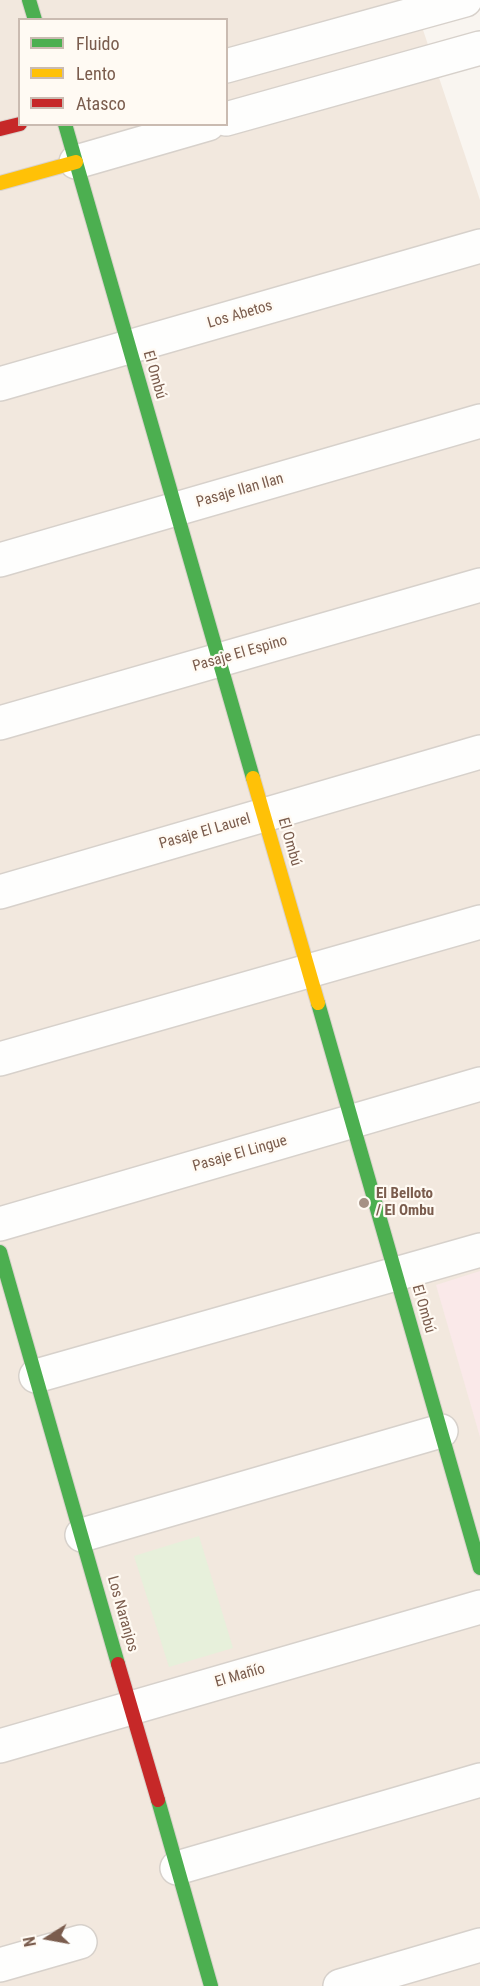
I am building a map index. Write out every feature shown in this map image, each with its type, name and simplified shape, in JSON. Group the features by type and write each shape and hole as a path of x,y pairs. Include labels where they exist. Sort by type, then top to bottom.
{"street":[{"path":"29,0 34,18"},
{"path":"228,65 459,1 478,57 228,119"},
{"path":"0,129 18,124"},
{"name":"El Ombú","path":"66,126 480,1568"},
{"path":"0,183 201,126"},
{"name":"Los Abetos","path":"0,384 480,246"},
{"name":"Pasaje Ilan Ilan","path":"0,560 480,421"},
{"name":"Pasaje El Espino","path":"0,723 480,585"},
{"name":"Pasaje El Laurel","path":"0,892 480,752"},
{"path":"0,1059 480,922"},
{"name":"Pasaje El Lingue","path":"0,1224 480,1084"},
{"path":"36,1376 480,1250"},
{"name":"Los Naranjos","path":"0,1252 211,1986"},
{"path":"82,1535 441,1431"},
{"name":"El Mañío","path":"0,1746 480,1606"},
{"path":"177,1868 480,1780"},
{"path":"0,1965 80,1942"},
{"path":"340,1986 480,1945"}],"shaded area":[{"path":"0,0 413,0 480,200 480,1986 0,1986"},
{"path":"480,1271 480,1437 436,1285"}],"green space":[{"path":"199,1536 233,1648 169,1667 134,1556"}],"traffic: fast":[{"path":"29,0 34,18"},
{"path":"66,126 253,778"},
{"path":"318,1003 480,1568"},
{"path":"0,1252 118,1664"},
{"path":"158,1800 211,1986"}],"traffic: slow":[{"path":"0,183 76,162"},
{"path":"253,778 318,1003"}],"traffic: jam":[{"path":"0,129 18,124"},
{"path":"118,1664 158,1800"}],"place":[{"name":"El Belloto / El Ombu","path":"364,1203"}]}
